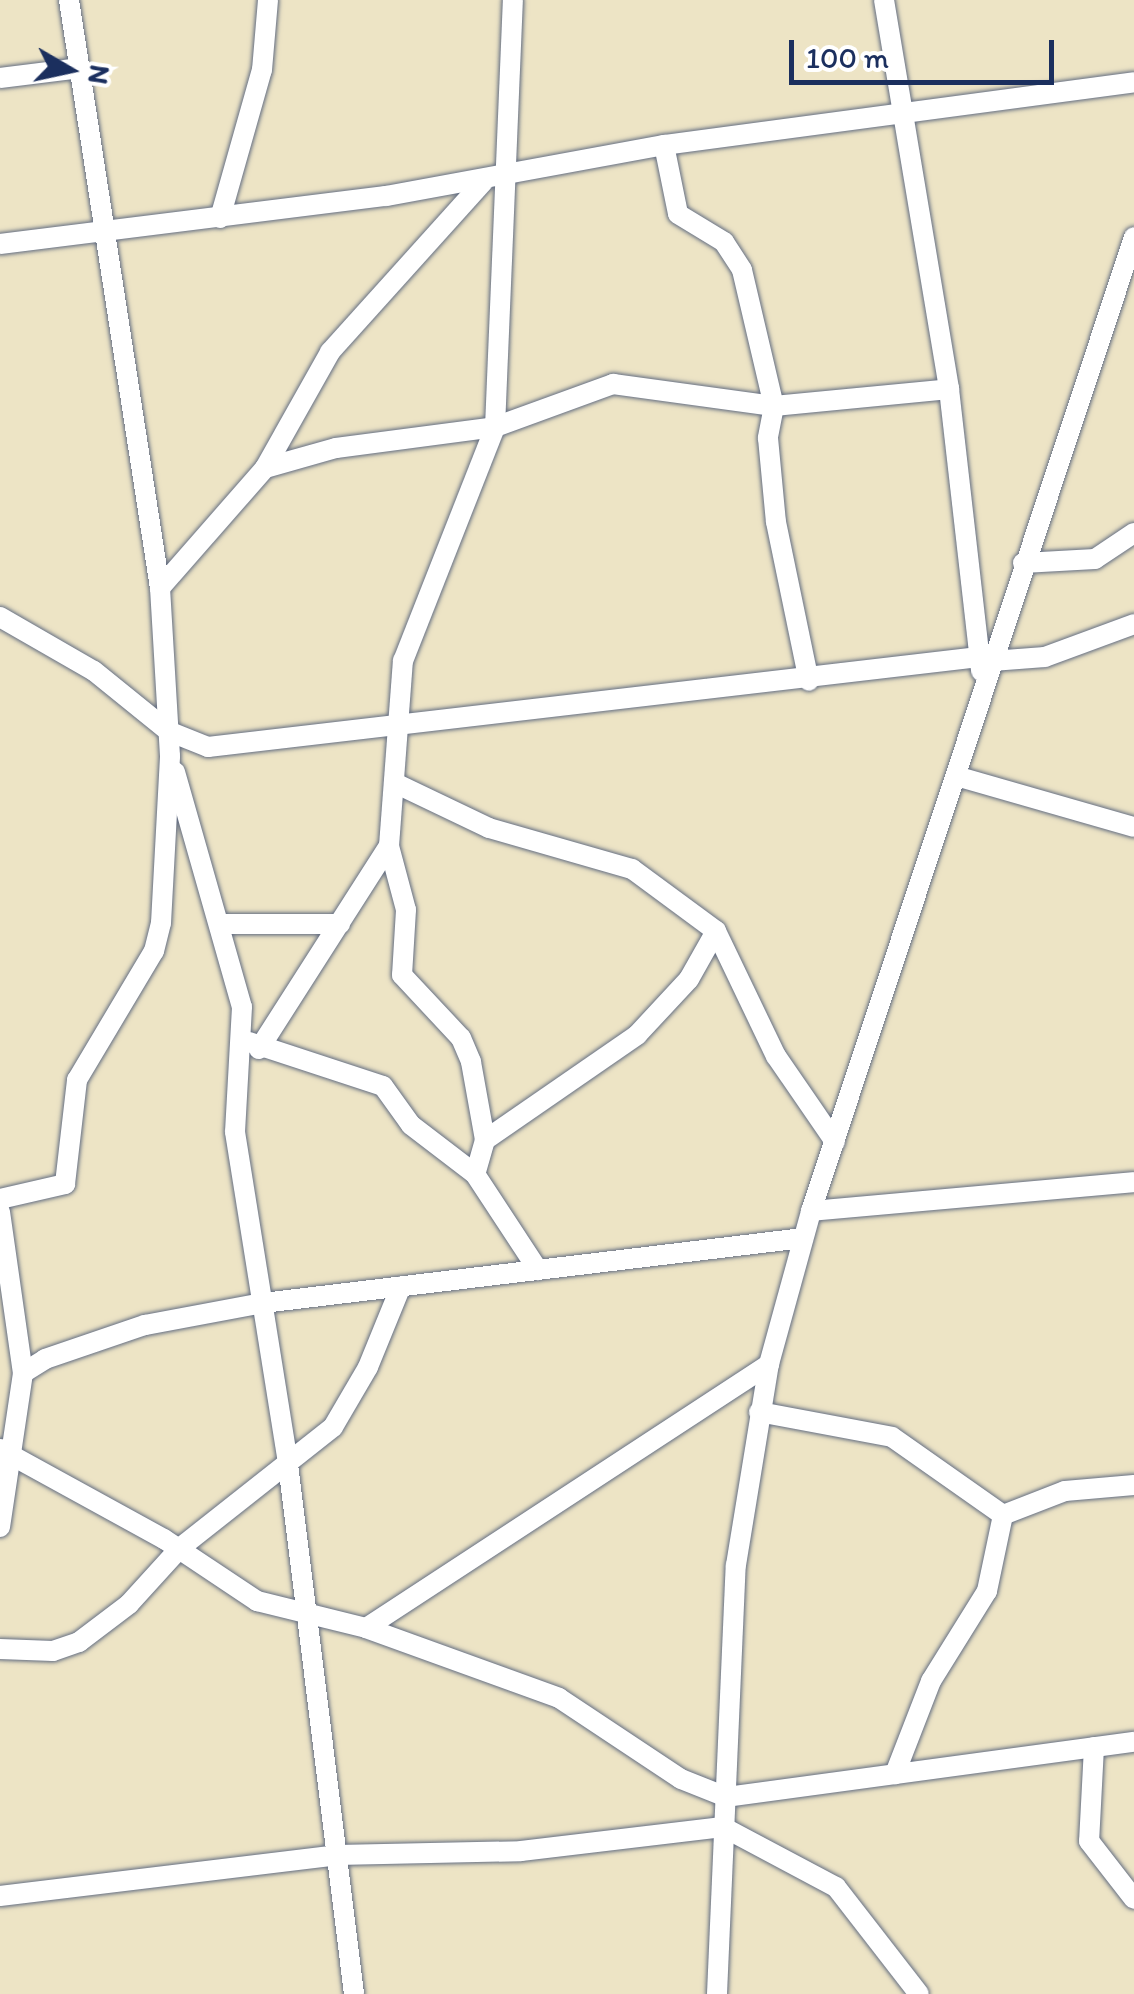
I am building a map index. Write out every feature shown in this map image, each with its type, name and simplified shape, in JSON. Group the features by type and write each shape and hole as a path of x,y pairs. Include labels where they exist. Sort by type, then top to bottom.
{"street":[{"path":"0,1199 65,1184 77,1080 154,951 161,923 170,756 160,588 69,0"},
{"path":"220,218 258,84 268,0"},
{"path":"475,1174 485,1140 464,1043 402,974 406,910 389,846 397,784 403,661 495,427 510,169 506,53 513,0"},
{"path":"717,1994 736,1564 759,1412 811,1211 984,684 985,660 949,389 884,0"},
{"path":"0,78 80,68"},
{"path":"0,244 483,182 510,169 664,145 900,110 1134,82"},
{"path":"664,145 678,214 724,242 742,270 774,406 768,438 776,522 809,681"},
{"path":"160,588 265,468 330,352 483,182"},
{"path":"985,660 1023,564 1134,237"},
{"path":"265,468 336,448 495,427 613,384 774,406 949,389"},
{"path":"1023,564 1095,559 1134,532"},
{"path":"0,617 94,671 168,731 208,748 250,748 985,660 1045,657 1134,624"},
{"path":"170,756 224,924 251,1044 234,1132 288,1464 354,1994"},
{"path":"956,776 1134,827"},
{"path":"397,784 488,828 632,869 716,931 776,1056 835,1142"},
{"path":"251,1044 340,924 389,846"},
{"path":"224,924 340,924"},
{"path":"485,1140 637,1034 688,978 716,931"},
{"path":"251,1044 383,1086 411,1125 475,1174 538,1270"},
{"path":"811,1211 1134,1182"},
{"path":"0,1212 23,1374 22,1397 8,1453 0,1527"},
{"path":"23,1374 45,1359 145,1324 262,1302 803,1238"},
{"path":"0,1649 54,1651 79,1642 129,1604 180,1548 333,1427 352,1398 401,1286"},
{"path":"366,1628 769,1364"},
{"path":"0,1408 22,1397"},
{"path":"759,1412 892,1436 1003,1514"},
{"path":"8,1453 180,1548 244,1594 306,1617 366,1628 558,1698 681,1779 726,1797 1134,1742"},
{"path":"1003,1514 1065,1490 1134,1485"},
{"path":"895,1774 932,1681 987,1590 1003,1514"},
{"path":"1094,1747 1089,1841 1134,1899"},
{"path":"0,1896 337,1855 522,1851 724,1826 836,1887 920,1994"}]}
